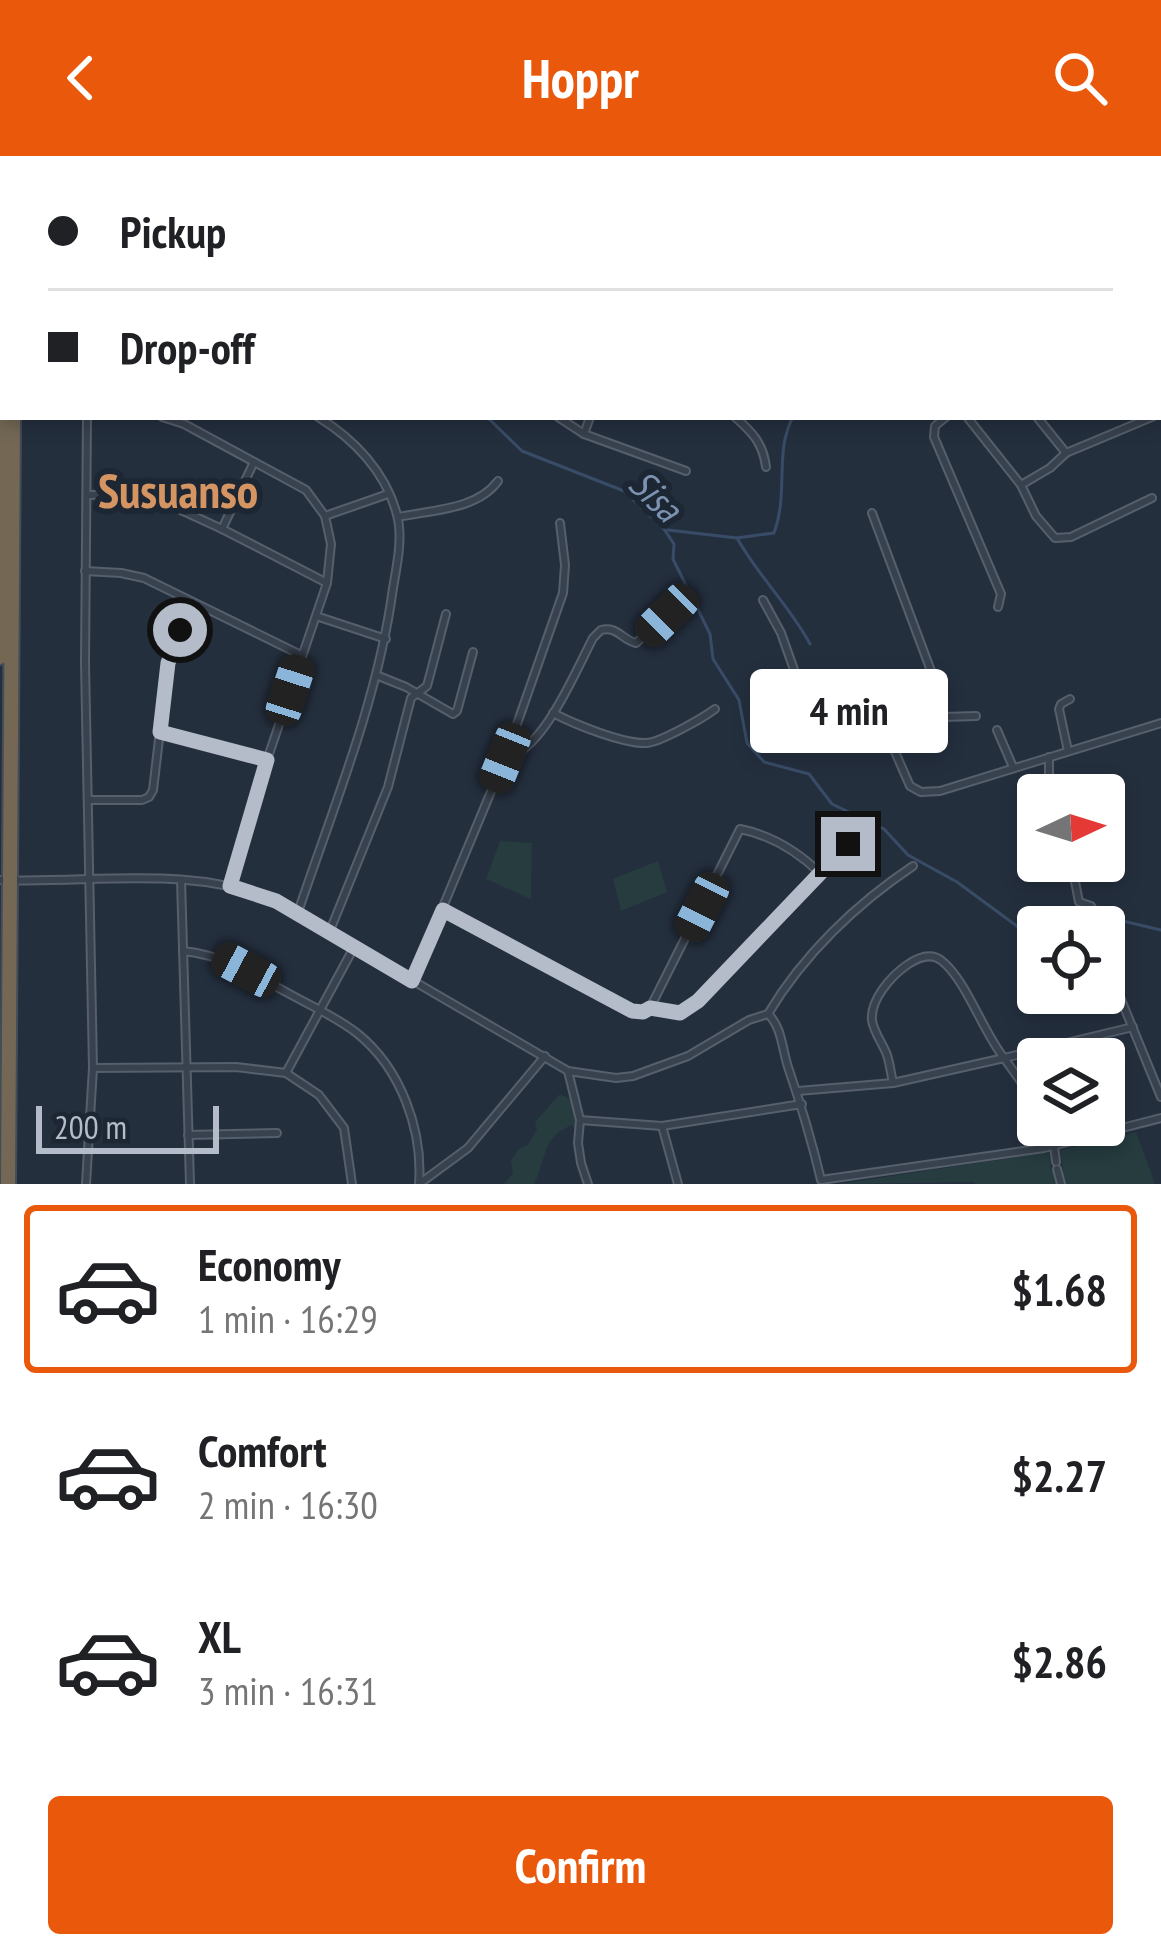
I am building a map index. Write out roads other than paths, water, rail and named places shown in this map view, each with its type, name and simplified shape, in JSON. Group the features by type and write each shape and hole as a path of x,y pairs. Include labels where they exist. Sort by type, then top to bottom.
{"highway":[{"path":"0,657 7,425"},
{"path":"7,425 8,1184"}],"street":[{"path":"86,1184 93,1068 87,420"},
{"path":"171,420 306,490 325,516 331,544 327,583 230,886"},
{"path":"297,915 376,675 398,556 398,517 371,462 323,420"},
{"path":"563,420 584,434 686,471"},
{"path":"584,434 589,420"},
{"path":"738,420 755,435 766,467"},
{"path":"942,420 934,426 934,437 1001,594 998,607"},
{"path":"969,420 1022,485 1036,516 1055,538 1152,498"},
{"path":"1039,420 1066,453"},
{"path":"1022,485 1066,453 1145,420"},
{"path":"222,529 255,460"},
{"path":"398,517 473,501 498,481"},
{"path":"88,495 133,494 157,500 327,583"},
{"path":"325,516 388,494"},
{"path":"872,513 943,703 943,717"},
{"path":"412,981 505,758 563,593 560,523"},
{"path":"85,571 144,578 301,655"},
{"path":"763,600 782,633 814,726 873,703"},
{"path":"89,800 124,802 148,797 153,790 168,663 196,605"},
{"path":"328,933 388,787 411,698 427,686 446,614"},
{"path":"315,615 386,639"},
{"path":"505,758 525,750 553,713 593,638 609,628 636,643 667,615"},
{"path":"376,675 455,713 473,652"},
{"path":"867,688 910,786 921,792 940,791 1161,723"},
{"path":"1068,752 1059,710 1070,699"},
{"path":"553,713 644,744 688,727 715,709"},
{"path":"893,749 943,717 976,716"},
{"path":"998,730 1013,767"},
{"path":"160,732 267,760"},
{"path":"1049,757 1049,774"},
{"path":"443,910 632,1011 643,1012 650,1008 740,830 780,843 820,873"},
{"path":"650,1008 671,1013 688,1009 848,844"},
{"path":"768,1014 787,982 856,910 913,866"},
{"path":"4,880 181,880 230,886 276,901 568,1071 633,1076 688,1056 760,1014 768,1014 777,1024 821,1182 1054,1146 1060,1184"},
{"path":"181,880 190,1184"},
{"path":"1075,882 1079,902 1091,906"},
{"path":"286,1072 354,948"},
{"path":"183,951 218,956 360,1035 397,1079 410,1111 418,1145 419,1184 467,1148 544,1056"},
{"path":"893,1083 872,1022 874,1003 908,965 936,957 963,988 1024,1086 1044,1148"},
{"path":"1125,1009 1161,1097"},
{"path":"797,1091 893,1083 1133,1028"},
{"path":"93,1068 185,1066 286,1072 319,1095 344,1128 352,1184"},
{"path":"568,1071 588,1184"},
{"path":"580,1120 662,1126 802,1105"},
{"path":"1125,1127 1161,1118"},
{"path":"662,1126 678,1184"},
{"path":"188,1135 277,1133"}],"waterway":[{"name":"Sisa","path":"490,420 522,451 624,491 664,529 674,544 673,559 710,634 713,659 739,700 747,743 764,762 809,774 832,804 884,829 908,855 957,882 1017,926"},
{"path":"668,530 737,538 774,533 781,503 784,444 792,420"},
{"path":"737,538 810,644"},
{"name":"Sisa","path":"1125,921 1161,930"}],"district":[{"name":"Susuanso","path":"178,490"}]}
